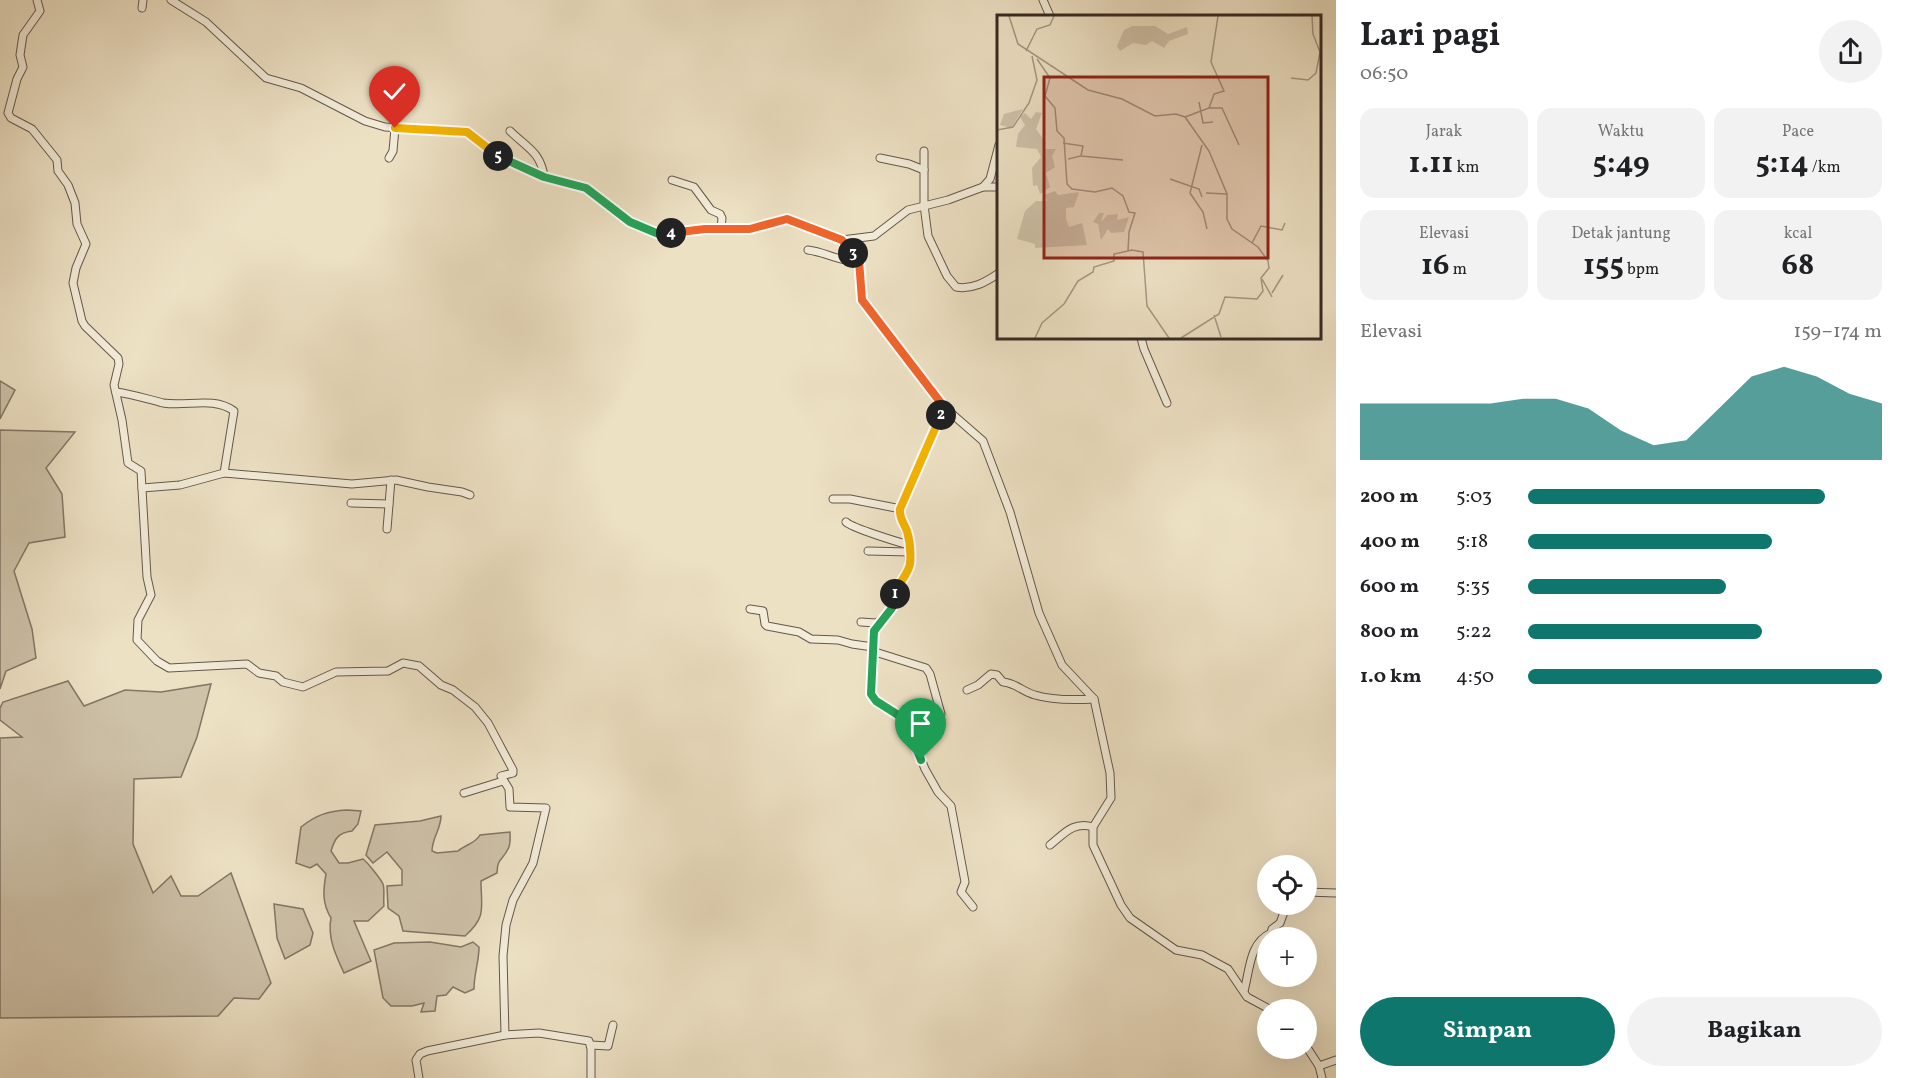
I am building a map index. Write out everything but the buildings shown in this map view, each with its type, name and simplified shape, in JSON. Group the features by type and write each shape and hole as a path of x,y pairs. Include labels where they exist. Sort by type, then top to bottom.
{"street":[{"path":"37,0 39,11 23,34 20,55 23,67 17,79 8,113 11,118 32,129 57,160 58,171 68,185 75,203 77,224 85,239 85,251 76,268 73,285 83,325 119,360 114,380 128,463 141,470 147,577 151,595 138,620 138,641 157,661 171,669 248,664 258,672 276,676 283,682 303,687 336,672 388,671 403,663 419,666 441,685 456,691 475,707 488,723 513,770 513,773 501,776 509,789 510,807 545,807 547,810 533,863 513,900 506,925 503,956 505,1035"},
{"path":"171,0 206,22 266,78 301,88 365,122 395,128 467,132 493,153 544,177 586,188 630,222 661,235 705,229 750,229 787,219 842,240 874,236 904,212 948,200 983,187 997,187"},
{"path":"1043,0 1050,15"},
{"path":"388,158 393,151 395,128"},
{"path":"510,131 538,155 543,166 544,177"},
{"path":"924,151 924,205 928,236 947,276 953,285 962,288 987,281 997,274"},
{"path":"983,187 990,179 997,153"},
{"path":"880,158 909,164 924,170"},
{"path":"672,180 697,189 711,210 720,214 721,229"},
{"path":"842,240 859,260 862,300 944,407 983,441 1010,513 1039,613 1062,665 1094,699 1110,773 1111,798 1093,827 1093,845 1121,905 1130,918 1176,950 1202,955 1228,969 1247,997 1257,1002"},
{"path":"808,250 828,254 842,260 859,260"},
{"path":"1141,339 1167,403"},
{"path":"116,392 139,395 167,403 207,402 233,410 224,473"},
{"path":"944,407 900,509 900,518 907,531 909,566 897,588 893,606 874,631 872,697 906,720 923,764 938,792 951,806 965,879 961,892 973,907"},
{"path":"142,488 180,485 224,473 352,484 391,480 470,495"},
{"path":"387,529 391,480"},
{"path":"833,499 850,499 900,509"},
{"path":"351,503 389,504"},
{"path":"846,522 853,527 909,549"},
{"path":"868,551 909,549"},
{"path":"750,609 764,611 767,626 800,632 810,638 836,640 872,649 926,668 930,674 941,714"},
{"path":"861,622 876,624 880,621"},
{"path":"967,690 978,686 990,674 993,674 1003,682 1015,685 1033,695 1094,699"},
{"path":"464,793 503,781"},
{"path":"1050,845 1066,830 1076,826 1093,827"},
{"path":"1317,892 1336,893"},
{"path":"1244,991 1252,955 1264,936 1271,933 1272,929 1280,923 1283,915"},
{"path":"591,1045 608,1046 614,1025"},
{"path":"419,1078 416,1060 420,1054 462,1043 525,1033 548,1034 589,1041 591,1078"},
{"path":"1314,1059 1322,1078"},
{"path":"1319,1066 1336,1060"}],"shaded area":[{"path":"0,381 15,390 0,419"},
{"path":"0,430 75,432 46,468 62,494 65,537 29,543 14,571 32,629 36,658 6,671 0,689"},
{"path":"68,681 84,706 125,690 161,692 211,684 197,737 181,777 134,779 133,844 153,893 171,876 181,896 198,896 231,873 271,983 259,999 234,998 218,1016 0,1018 0,738 22,737 0,720 0,708 3,702"},
{"path":"347,810 361,811 358,824 352,831 338,837 331,851 339,863 363,859 365,861 383,884 384,906 368,921 354,921 371,961 344,973 331,939 331,918 324,897 326,874 317,864 310,868 296,863 301,827 322,814"},
{"path":"441,816 432,846 432,851 437,853 458,851 480,835 510,832 509,847 499,862 497,873 481,881 480,917 465,936 403,931 399,916 388,908 387,886 402,885 402,870 387,852 373,863 366,855 375,825 420,821"},
{"path":"274,904 303,909 313,933 310,945 285,959 277,938"},
{"path":"430,942 461,947 473,942 479,947 474,989 465,993 453,987 446,995 437,996 435,1011 421,1012 424,1003 412,1006 391,1006 383,998 374,950 394,943"}],"route":[{"path":"395,128 467,132 493,153 544,177 586,188 630,222 661,235 705,229 750,229 787,219 842,240 859,260 862,300 944,407 900,509 900,518 909,541 909,566 897,588 892,608 874,631 872,697 905,718 921,760"}]}
